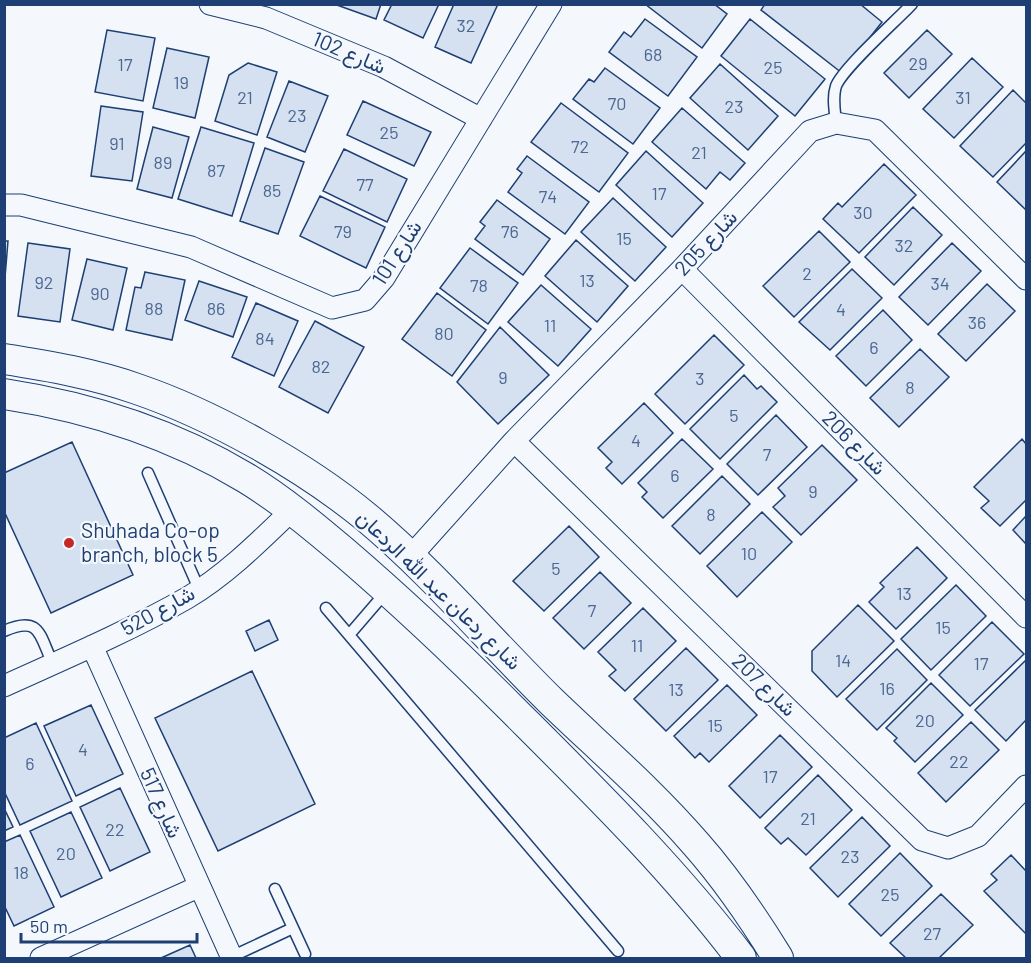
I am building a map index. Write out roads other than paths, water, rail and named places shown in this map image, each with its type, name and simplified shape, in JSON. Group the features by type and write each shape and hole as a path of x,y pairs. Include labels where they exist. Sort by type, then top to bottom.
{"street":[{"name":"شارع 102","path":"210,4 266,18 384,67 481,119"},
{"name":"شارع 101","path":"4,205 21,205 191,247 332,308 365,300 384,278 551,4"},
{"name":"شارع 205","path":"410,557 514,441 682,269 810,131 836,123 875,129 1026,279"},
{"name":"شارع 206","path":"682,269 1026,617"},
{"name":"شارع ردعان عبد الله الردعان","path":"4,359 63,369 137,388 210,419 269,452 364,516 410,557 552,701 633,777 697,844 745,907 778,958"},
{"name":"شارع ردعان عبد الله الردعان","path":"4,394 34,398 130,424 198,453 245,478 293,509 388,590 485,682 670,871 741,958"},
{"name":"شارع 207","path":"514,441 922,840 948,848 978,836 1026,786"},
{"name":"شارع 520","path":"4,686 92,646 189,597 250,551 293,509"},
{"name":"شارع 517","path":"92,646 198,887 232,958"},
{"path":"41,958 198,887"}],"lane":[{"path":"836,123 833,101 837,85 848,69 912,4"},
{"path":"148,473 199,589"},
{"path":"349,635 388,590"},
{"path":"326,608 618,951"},
{"path":"4,631 20,624 29,624 36,628 52,664"},
{"path":"275,889 304,954"},
{"path":"232,958 293,928"}],"place":[{"name":"Shuhada Co-op branch, block 5","path":"69,543"}]}
